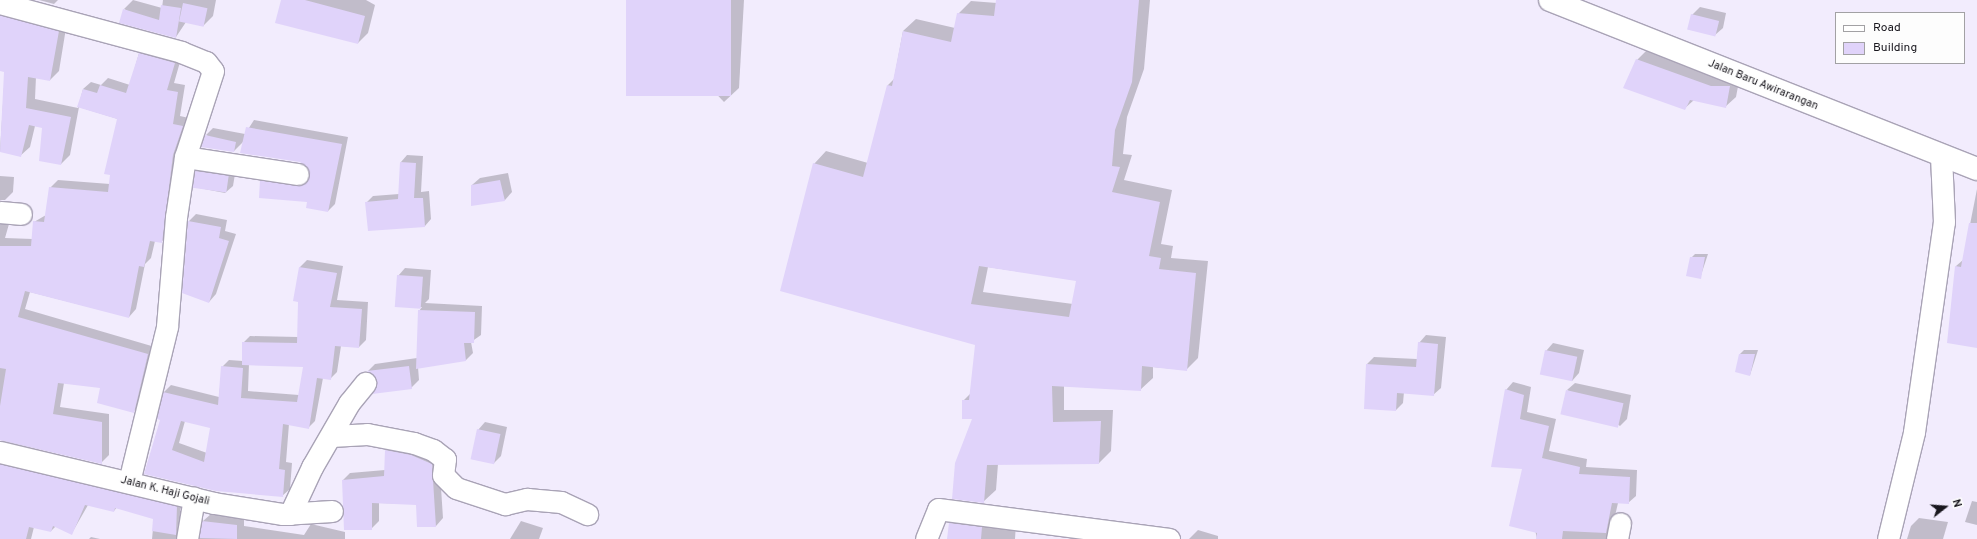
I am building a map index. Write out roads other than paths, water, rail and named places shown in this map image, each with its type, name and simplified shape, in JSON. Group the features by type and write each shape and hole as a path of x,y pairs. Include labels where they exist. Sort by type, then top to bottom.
{"street":[{"name":"Jalan Baru Awirarangan","path":"1550,0 1977,169"},
{"path":"0,3 181,52 210,65 212,79 185,157 176,217 167,327 129,482"},
{"path":"1888,539 1914,432 1944,222 1941,156"},
{"path":"185,157 298,174"},
{"path":"0,212 21,214"},
{"path":"283,514 290,514 309,472 349,403 366,383"},
{"path":"331,436 367,434 414,443 433,450 445,460 443,476 456,488 505,504 531,499 561,502 587,514"},
{"name":"Jalan K. Haji Gojali","path":"0,452 194,498 283,514 332,511"},
{"path":"187,539 194,498"},
{"path":"926,539 938,509 1169,538"}]}
